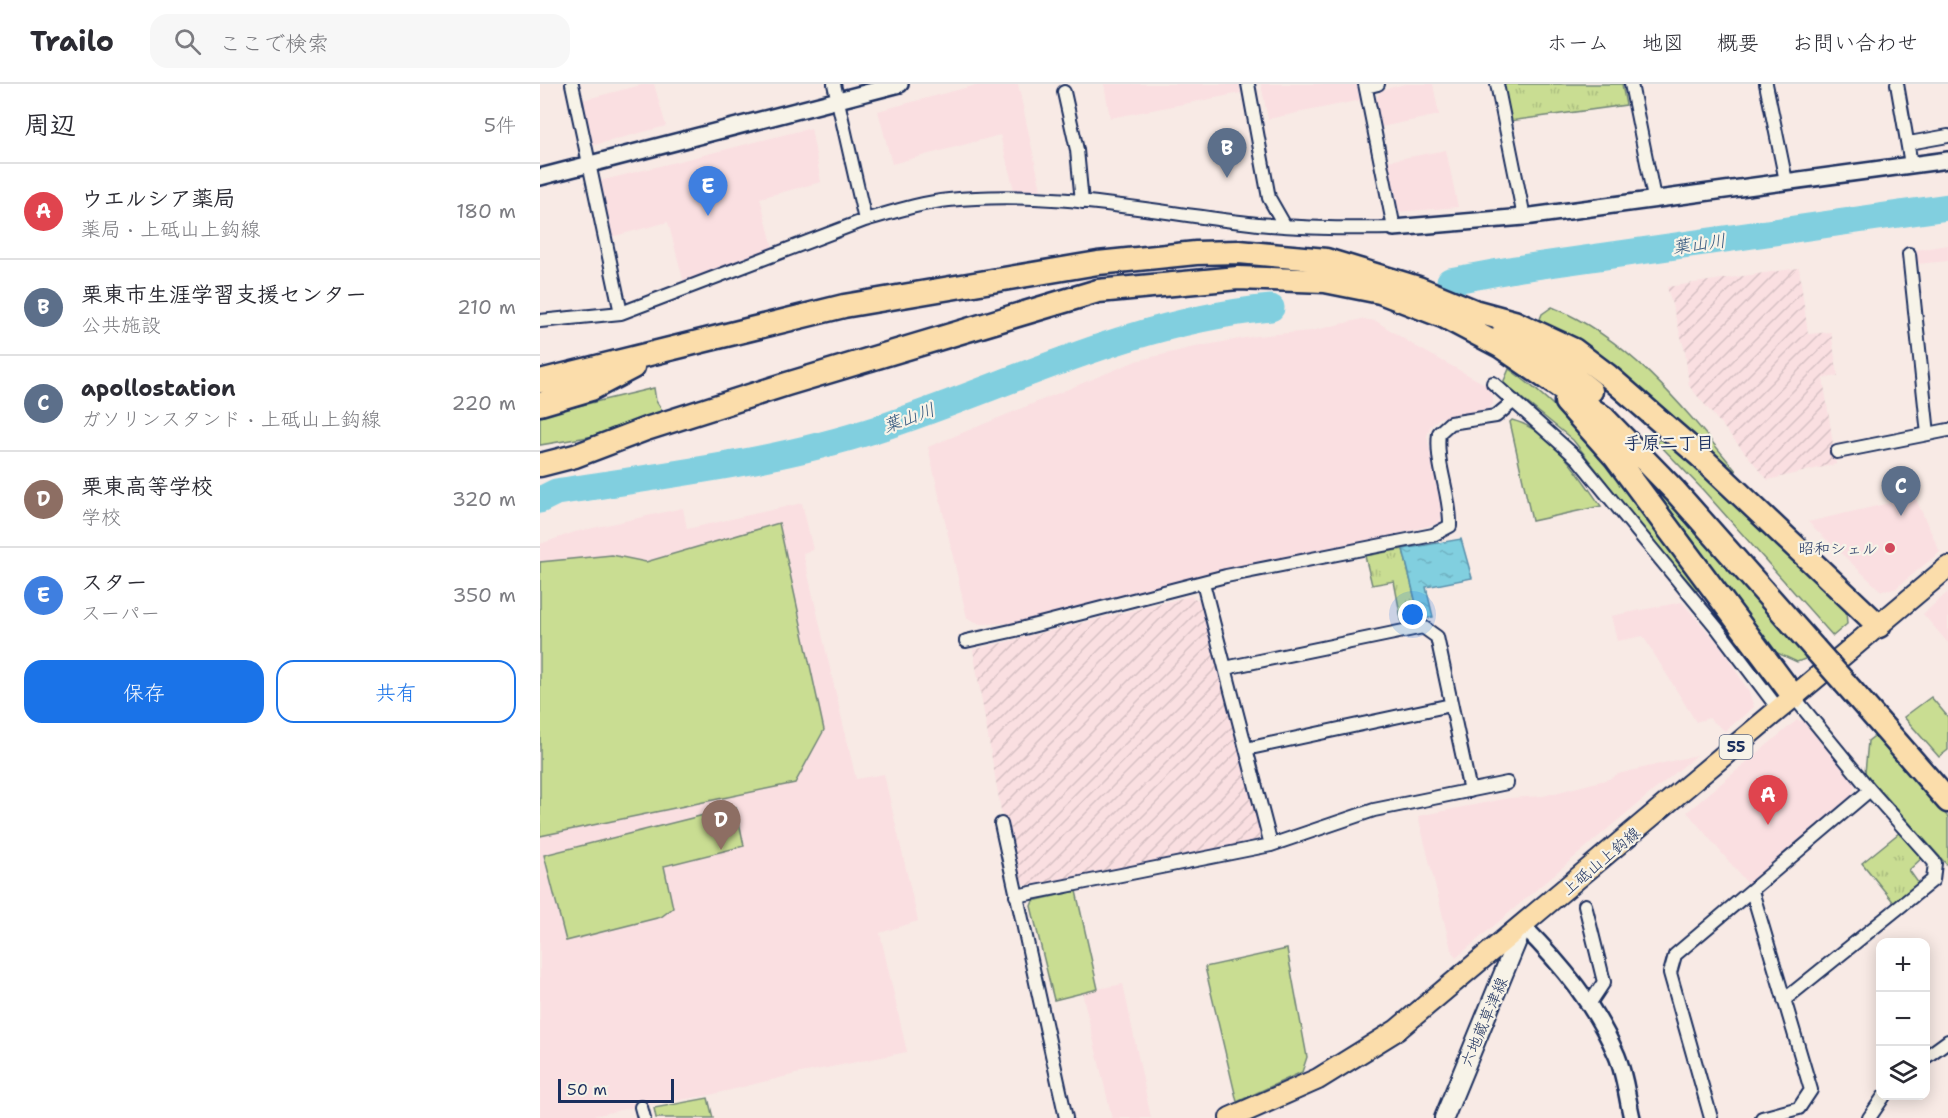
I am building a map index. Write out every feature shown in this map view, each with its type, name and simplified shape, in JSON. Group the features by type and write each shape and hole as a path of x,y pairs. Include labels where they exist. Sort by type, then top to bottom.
{"highway":[{"path":"540,381 754,326 932,289 1098,263 1196,253 1239,252 1326,260 1418,288 1473,311 1514,322 1574,350 1607,375 1700,456 1878,626"},
{"path":"540,465 575,456 646,429 1098,291 1238,278 1325,281 1380,292 1445,317 1500,346 1603,417 1819,643"},
{"path":"1473,311 1558,365 1615,411 1685,479 1948,801"},
{"path":"540,404 591,389 663,351"},
{"path":"1540,372 1615,457 1787,704"},
{"path":"540,449 646,429"},
{"path":"1849,678 1948,781"}],"main road":[{"name":"上砥山上鈎線","path":"1230,1118 1318,1079 1397,1030 1948,567"},
{"name":"六地蔵草津線","path":"1444,1118 1523,926"}],"street":[{"path":"572,84 621,313"},
{"path":"834,84 865,220"},
{"path":"540,177 900,84"},
{"path":"1248,84 1269,198 1285,226"},
{"path":"1378,84 1365,86 1394,228"},
{"path":"1497,84 1524,217"},
{"path":"1631,84 1654,198"},
{"path":"1766,84 1786,181"},
{"path":"1897,84 1909,142 1911,164"},
{"path":"1065,92 1077,150 1082,202"},
{"path":"1909,142 1948,136"},
{"path":"540,319 621,313 865,220 904,208 947,200 1040,197 1285,226 1394,228 1524,217 1948,160"},
{"path":"1909,254 1928,434"},
{"path":"1493,383 1577,458 1717,628 1870,790 1935,863 1933,880 1784,1000"},
{"path":"966,640 1203,584 1226,576 1433,535 1450,526 1450,513 1437,448 1439,433 1450,423 1496,416 1514,401"},
{"path":"1837,452 1948,430"},
{"path":"1203,584 1271,845"},
{"path":"1225,668 1424,627 1437,636 1470,791"},
{"path":"1246,749 1451,705"},
{"path":"1016,896 1271,845 1374,810 1507,783"},
{"path":"1711,1118 1670,973 1675,955 1870,790"},
{"path":"1001,824 1066,1118"},
{"path":"1752,891 1810,1090 1799,1108 1762,1118"},
{"path":"1585,905 1604,982 1590,1003"},
{"path":"1523,926 1552,955 1590,1003 1617,1057 1632,1118"},
{"path":"1930,1054 1948,1041"},
{"path":"1869,1118 1881,1100"}],"shaded area":[{"path":"645,84 654,84 666,126 591,146 583,100"},
{"path":"980,84 1018,84 1041,190 1014,190 1000,135 892,164 878,111"},
{"path":"1104,84 1239,84 1241,93 1110,118"},
{"path":"1261,84 1358,84 1361,100 1268,119"},
{"path":"1405,84 1433,84 1439,115 1381,127 1375,102 1381,90"},
{"path":"811,128 821,182 760,198 773,247 684,283 668,222 611,237 600,181"},
{"path":"1446,150 1458,207 1398,212 1388,161"},
{"path":"1948,245 1948,261 1917,264 1916,250"},
{"path":"1799,268 1808,334 1831,332 1838,376 1823,378 1836,464 1768,480 1689,386 1685,351 1667,287"},
{"path":"1362,319 1376,321 1415,346 1492,388 1493,404 1488,409 1439,418 1430,427 1427,436 1442,512 1440,523 1028,623 980,624 967,618 928,447 1136,361 1190,348 1256,336 1311,331"},
{"path":"1915,497 1940,552 1895,589 1881,591 1808,522"},
{"path":"802,503 813,550 803,553 856,779 884,774 918,921 880,933 907,1052 796,1074 706,1096 634,1107 585,1118 540,1118 540,544 575,532 683,508 687,529"},
{"path":"1948,592 1948,643 1923,614"},
{"path":"1190,596 1200,601 1241,759 1264,833 1258,840 1028,887 1020,881 1011,834 1003,822 973,650"},
{"path":"1682,602 1722,648 1749,692 1754,707 1725,731 1709,718 1696,722 1643,636 1617,641 1611,616"},
{"path":"1797,720 1803,721 1855,783 1853,796 1748,884 1687,812"},
{"path":"1697,755 1456,958 1451,949 1418,816 1509,798 1543,796 1609,779 1618,774"},
{"path":"1123,984 1151,1118 1112,1118 1082,992"}],"green space":[{"path":"1502,84 1622,84 1626,105 1510,121"},
{"path":"1552,307 1580,320 1631,356 1676,400 1736,471 1732,475 1538,324 1542,314"},
{"path":"1509,369 1565,416 1613,470 1700,588 1697,591 1656,545 1573,440 1503,383"},
{"path":"654,388 656,401 664,413 594,436 540,445 540,415"},
{"path":"1512,420 1540,433 1552,443 1573,467 1601,506 1532,521 1510,422"},
{"path":"1664,436 1842,604 1846,611 1847,624 1833,636 1703,490 1657,442"},
{"path":"1665,494 1808,658 1797,662 1773,651 1658,499"},
{"path":"779,523 824,730 795,783 540,836 540,562 612,555 646,562"},
{"path":"1403,549 1420,620 1402,624 1394,581 1372,585 1365,556"},
{"path":"1931,697 1948,717 1948,750 1939,757 1904,717"},
{"path":"1877,734 1948,817 1948,866 1865,773 1868,741"},
{"path":"736,807 744,846 664,866 673,908 661,917 566,941 544,855"},
{"path":"1899,833 1922,858 1909,870 1919,884 1895,904 1862,863"},
{"path":"1076,891 1098,989 1054,1000 1031,906 1033,901"},
{"path":"1287,949 1307,1057 1302,1072 1237,1102 1205,967"},
{"path":"708,1098 713,1118 656,1118 654,1108"}],"water":[{"path":"1461,539 1472,578 1426,587 1433,617 1420,620 1403,549"}],"waterway":[{"name":"葉山川","path":"1450,281 1515,269 1948,207"},
{"name":"葉山川","path":"540,500 556,492 718,467 838,441 926,412 1119,341 1169,326 1219,315 1271,308"}],"place":[{"name":"栗東市生涯学習支援センター","path":"1227,178"},
{"name":"スター","path":"708,216"},
{"name":"apollostation","path":"1901,516"},
{"name":"昭和シェル","path":"1890,548"},
{"name":"ウエルシア薬局","path":"1768,825"},
{"name":"栗東高等学校","path":"721,850"}],"district":[{"name":"手原二丁目","path":"1669,443"}]}
